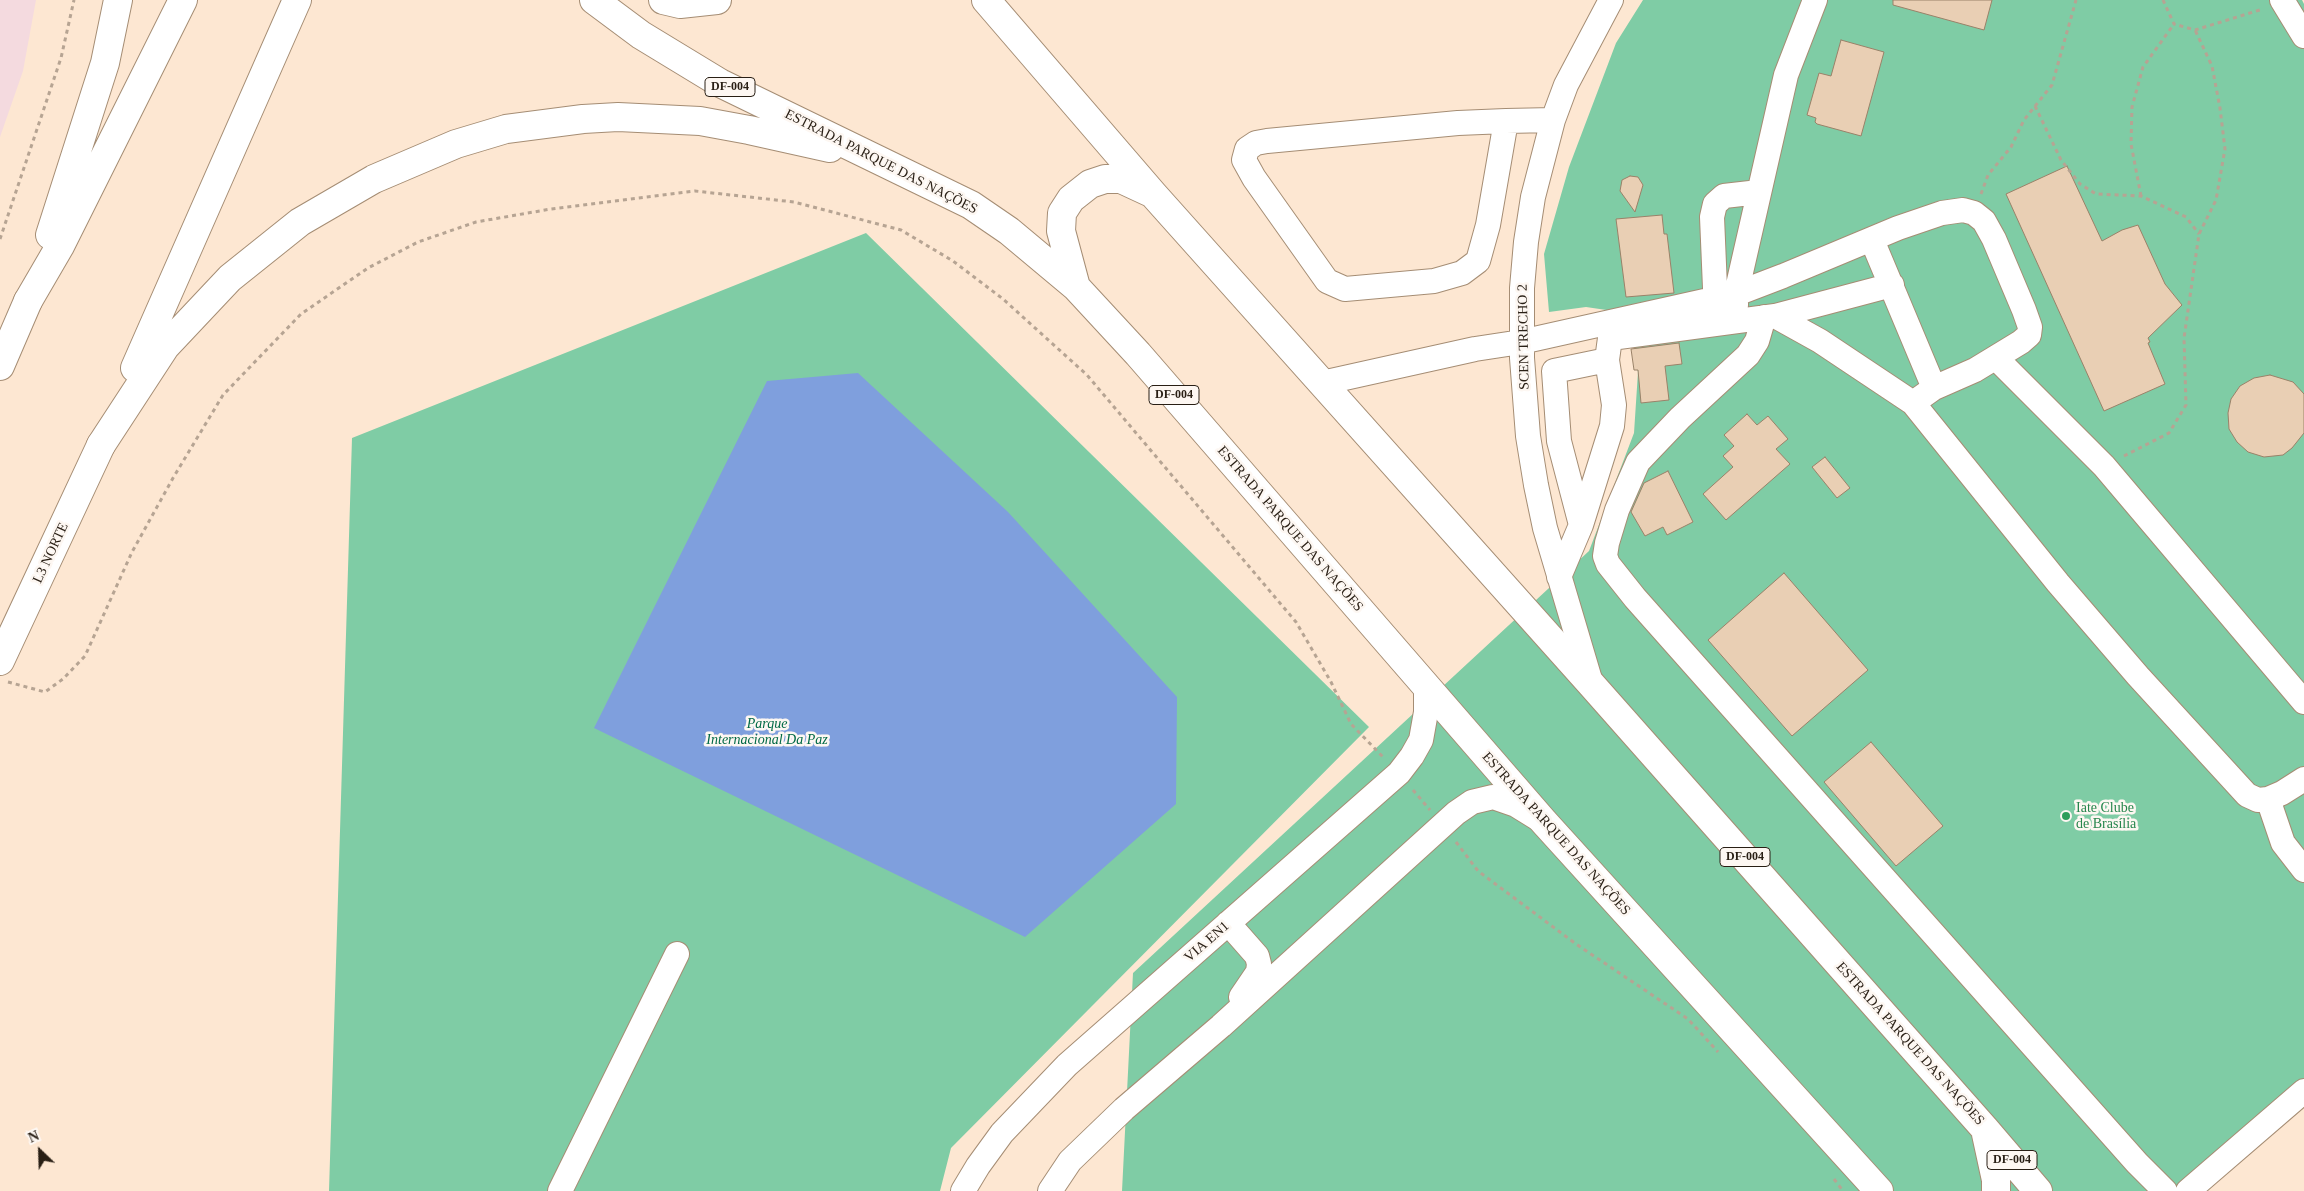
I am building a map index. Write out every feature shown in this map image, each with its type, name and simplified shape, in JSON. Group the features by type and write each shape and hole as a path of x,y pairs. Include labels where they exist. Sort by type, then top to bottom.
{"main road":[{"path":"0,366 28,301 105,63 118,0"},
{"path":"28,301 60,246 183,0"},
{"path":"101,445 297,0"},
{"name":"ESTRADA PARQUE DAS NAÇÕES","path":"594,0 641,35 720,82 971,206 1009,231 1076,287 1138,354 1544,822 1878,1191"},
{"path":"663,0 680,4 717,0"},
{"name":"ESTRADA PARQUE DAS NAÇÕES","path":"986,0 1153,194 1591,684 2038,1191"},
{"path":"101,445 165,346 230,278 308,217 374,179 456,144 506,129 583,118 618,117 700,122 749,130 876,159"},
{"path":"1076,287 1064,250 1061,231 1062,213 1071,199 1090,184 1115,178 1129,182 1153,194"},
{"name":"L3 NORTE","path":"0,661 101,445"},
{"path":"1985,1129 1996,1180 1996,1191"}],"street":[{"name":"SCEN TRECHO 2","path":"1591,684 1559,577 1536,485 1528,436 1522,342 1522,288 1526,242 1533,197 1553,120 1566,85 1599,19 1611,0"},
{"path":"1726,296 1759,192 1786,75 1815,0"},
{"path":"2283,1 2304,36"},
{"path":"1506,121 1488,225 1478,261 1462,273 1434,281 1345,289 1327,281 1254,178 1244,160 1247,149 1256,143 1267,141 1458,123 1506,121 1553,120"},
{"path":"1726,322 1726,296 1712,217 1715,204 1724,196 1759,192"},
{"path":"1322,383 1475,348 1522,342 1726,296 1872,240 1898,228 1942,213 1962,210 1974,214 1984,221 1994,239 2030,327 2027,338 1996,358 1959,378 1934,388 1913,403"},
{"path":"1872,240 1934,388"},
{"path":"1581,525 1559,441 1554,370 1609,349 1726,322 1770,316 1892,285"},
{"path":"1770,316 1820,341 1913,403 2016,533 2145,683 2241,789 2255,800 2268,799 2282,793 2304,779"},
{"path":"1770,316 1748,355 1680,418 1638,462 1617,510 1607,543 1605,556 1608,564 1654,620 2137,1163 2165,1191"},
{"path":"1522,342 1609,349"},
{"path":"1559,577 1581,525 1614,416 1609,349"},
{"path":"1996,358 2104,466 2304,702"},
{"name":"VIA EN1","path":"964,1191 978,1166 1002,1133 1032,1099 1067,1065 1399,773 1421,740 1426,712 1426,685"},
{"path":"1050,1191 1070,1161 1124,1109 1221,1026 1456,813 1472,802 1493,797 1516,805 1544,822"},
{"path":"2268,799 2283,843 2304,870"},
{"path":"1221,1026 1258,972 1259,964 1258,956 1228,923"},
{"path":"560,1191 677,954"},
{"path":"2188,1191 2304,1092"}],"path":[{"path":"0,239 61,58 74,0"},
{"path":"1974,214 1988,174 2011,146 2024,120 2052,85 2076,0"},
{"path":"2163,0 2174,24"},
{"path":"2174,24 2196,30 2283,1"},
{"path":"2141,196 2131,144 2132,107 2143,67 2174,24"},
{"path":"2104,466 2169,433 2186,405 2184,338 2199,234 2216,200 2225,149 2212,66 2196,30"},
{"path":"2035,106 2061,160 2080,184 2096,194 2141,196 2186,217 2199,234"},
{"path":"0,680 45,692 64,679 85,656 132,552 173,478 223,395 301,314 368,268 418,242 476,222 551,209 695,191 794,202 901,230 953,260 1003,300 1088,375 1296,622 1331,682 1351,724 1399,773 1478,872 1576,944 1688,1020 1721,1055"},
{"path":"1831,1176 1843,1191"}],"shaded area":[{"path":"0,0 36,0 23,71 0,137"}],"green space":[{"name":"Iate Clube de Brasília","path":"1643,0 2302,0 2304,4 2304,1080 2174,1191 1122,1191 1133,973 1589,551 1634,433 1638,372 1627,313 1586,307 1549,312 1544,254 1569,167 1616,43"},
{"name":"Parque Internacional Da Paz","path":"866,233 1369,727 951,1148 940,1191 329,1191 352,438"}],"water":[{"path":"858,373 1008,512 1177,697 1176,804 1025,937 594,728 767,381"}],"building":[{"path":"1893,0 1992,0 1984,30 1893,5"},
{"path":"1841,40 1884,52 1861,136 1817,124 1815,122 1816,118 1807,115 1819,73 1831,76"},
{"path":"2067,166 2102,241 2122,230 2138,225 2165,284 2182,305 2148,338 2150,342 2148,343 2165,384 2104,411 2006,194"},
{"path":"1630,176 1638,177 1643,185 1635,212 1620,191 1622,180"},
{"path":"1662,215 1664,234 1667,234 1674,293 1626,297 1616,219"},
{"path":"1679,343 1682,364 1665,366 1669,400 1641,403 1638,370 1634,370 1631,349"},
{"path":"2270,375 2293,382 2304,394 2304,433 2292,448 2283,455 2264,457 2248,452 2237,442 2229,429 2228,413 2231,399 2240,386 2254,378"},
{"path":"1747,414 1757,425 1768,416 1788,439 1776,449 1790,464 1726,520 1703,494 1733,467 1723,456 1734,446 1724,435"},
{"path":"1825,457 1850,488 1837,498 1812,467"},
{"path":"1668,471 1693,522 1667,535 1663,527 1645,536 1631,512 1644,483"},
{"path":"1784,573 1868,670 1792,736 1708,640"},
{"path":"1871,742 1943,826 1896,866 1824,782"}],"place":[{"name":"Iate Clube de Brasília","path":"2066,816"}]}
